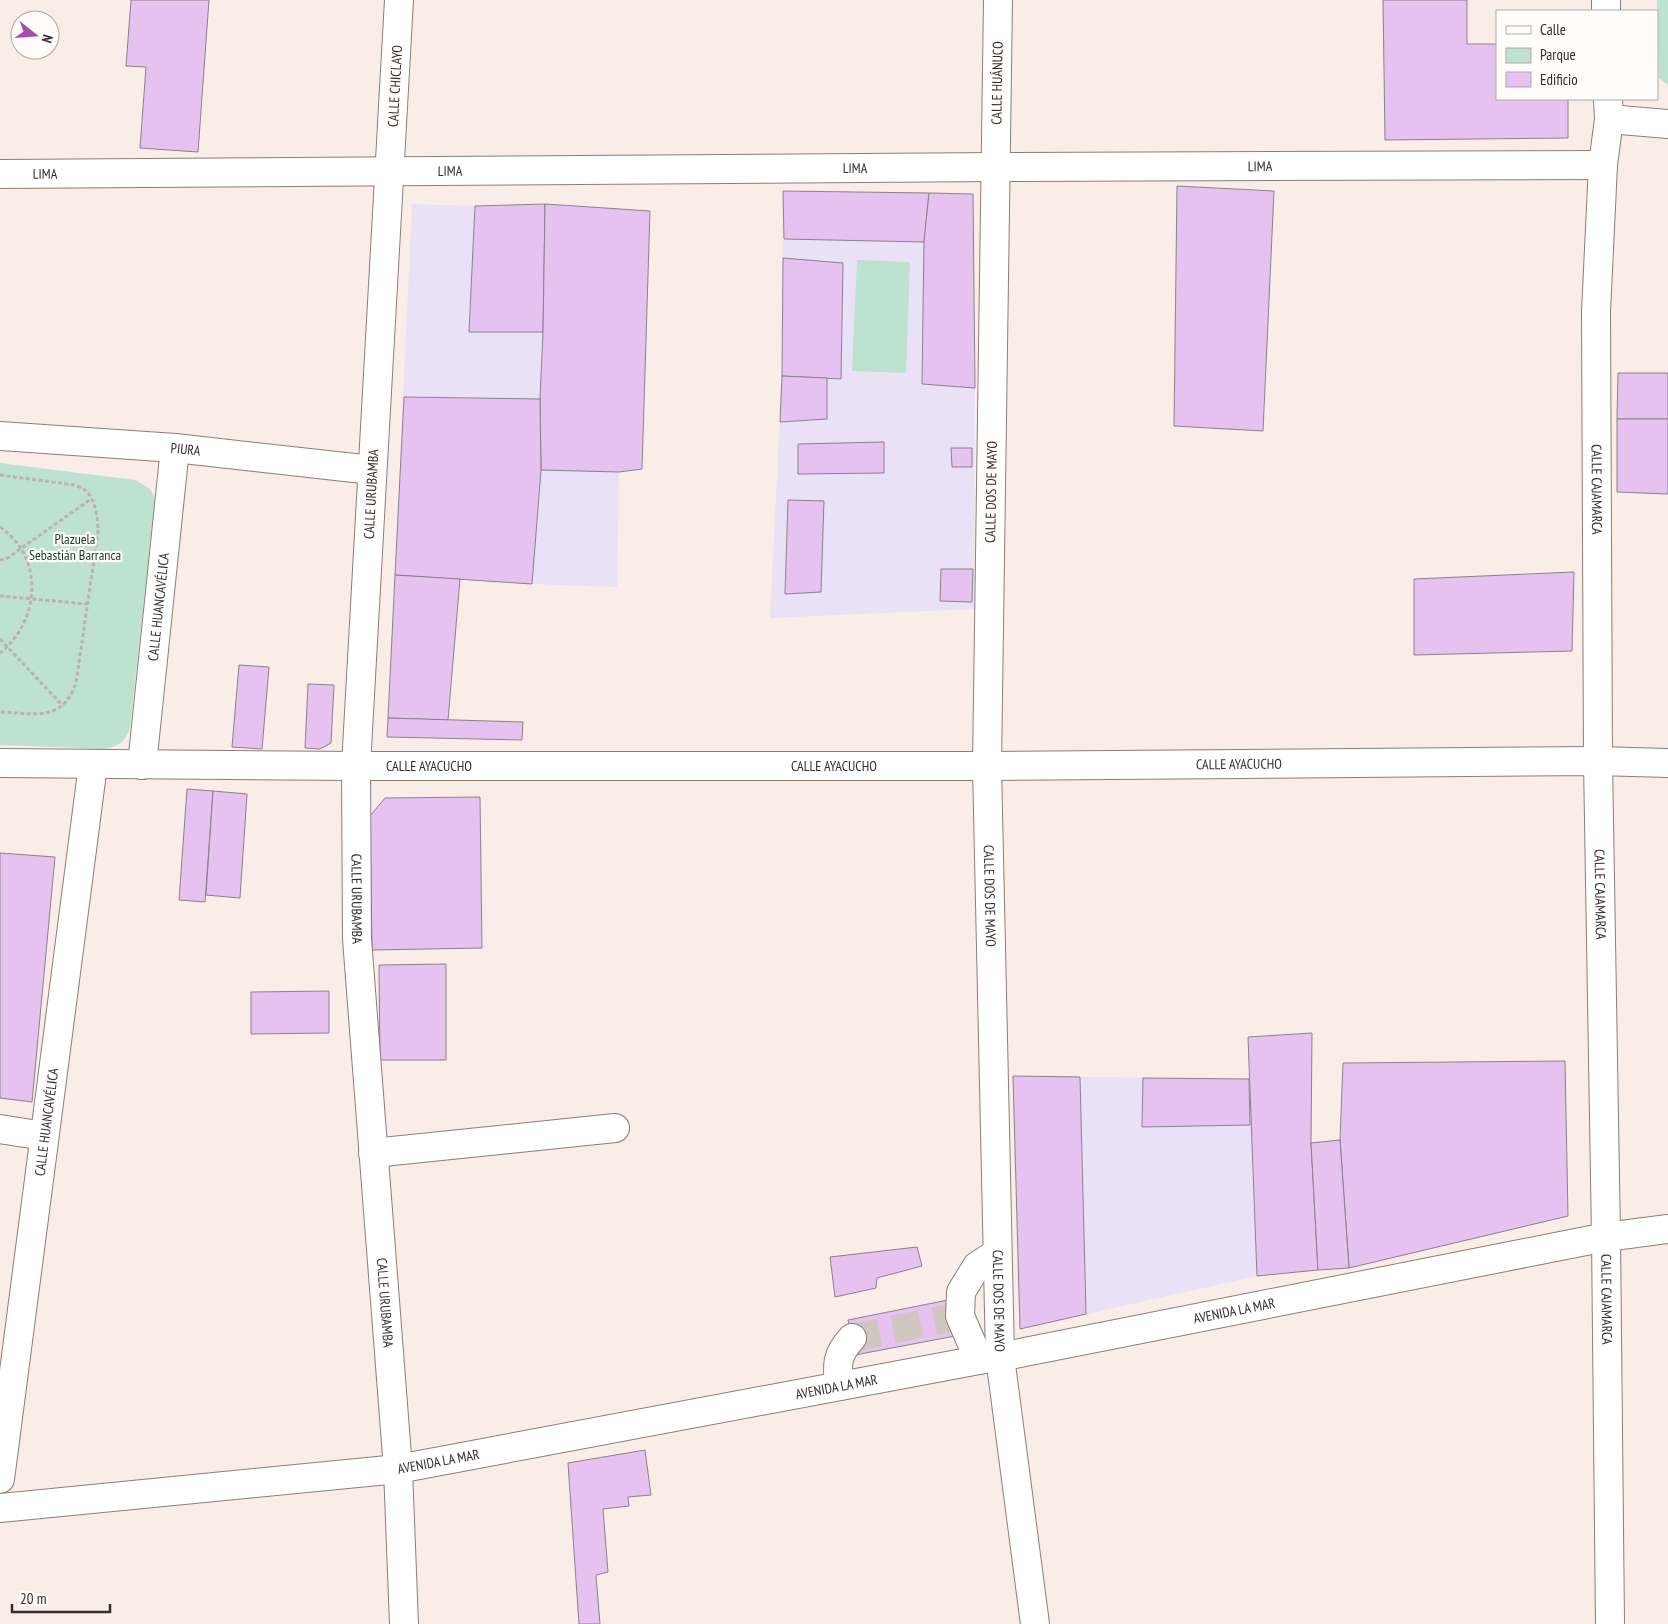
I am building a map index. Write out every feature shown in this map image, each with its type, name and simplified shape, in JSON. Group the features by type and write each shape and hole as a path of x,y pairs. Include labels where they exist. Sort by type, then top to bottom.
{"street":[{"name":"CALLE CHICLAYO","path":"390,172 399,0"},
{"name":"CALLE HUÁNUCO","path":"996,167 998,0"},
{"path":"1604,166 1608,109 1668,124"},
{"name":"LIMA","path":"0,174 996,167 1604,166"},
{"name":"CALLE CAJAMARCA","path":"1604,166 1596,312 1598,762 1610,1624"},
{"name":"CALLE DOS DE MAYO","path":"996,167 987,766 998,1252 989,1359 1035,1624"},
{"name":"CALLE URUBAMBA","path":"390,172 356,766 357,939 398,1469 404,1624"},
{"name":"PIURA","path":"0,436 175,448 372,470"},
{"name":"CALLE HUANCAVÉLICA","path":"142,765 175,448"},
{"name":"CALLE AYACUCHO","path":"0,763 356,766 987,766 1668,762"},
{"name":"CALLE HUANCAVÉLICA","path":"0,1478 93,765"},
{"path":"374,1153 615,1128"},
{"path":"0,1129 44,1136"},
{"name":"AVENIDA LA MAR","path":"0,1508 398,1469 989,1359 1606,1237 1668,1229"},
{"path":"989,1359 956,1317 961,1292 965,1284 977,1266 998,1252"},
{"path":"839,1386 837,1365 839,1355 852,1338"}],"path":[{"path":"0,475 74,485 84,490 91,499 98,520 88,604 76,683 72,693 58,710 45,713 0,712"},
{"path":"0,560 6,559 91,499"},
{"path":"0,527 20,549 30,572 33,585 32,599 26,622 19,633 0,653"},
{"path":"0,596 88,604"},
{"path":"0,639 63,706"}],"shaded area":[{"path":"783,191 924,242 922,384 975,388 974,609 770,618 782,376"},
{"path":"412,204 475,206 469,332 543,332 540,399 541,470 619,472 617,587 532,584 395,575"},
{"path":"1013,1076 1249,1079 1257,1276 1020,1329"}],"green space":[{"path":"1657,0 1668,0 1668,85 1659,78"},
{"path":"857,260 910,262 906,373 852,371"},
{"name":"Plazuela Sebastián Barranca","path":"0,463 135,480 150,489 155,499 130,729 123,741 113,747 103,749 0,745"}],"building":[{"path":"131,0 209,0 198,152 140,148 146,67 126,66"},
{"path":"1383,0 1467,0 1467,44 1496,44 1496,100 1568,100 1568,138 1385,140"},
{"path":"1177,186 1274,191 1263,431 1174,426"},
{"path":"783,191 929,193 924,242 784,239"},
{"path":"929,193 973,194 975,388 922,384 924,242"},
{"path":"545,204 543,332 469,332 475,206"},
{"path":"545,204 650,211 642,469 619,472 541,470 540,399"},
{"path":"783,258 843,263 841,379 782,376"},
{"path":"1618,373 1668,373 1668,419 1617,419"},
{"path":"782,376 827,378 827,419 780,422"},
{"path":"404,397 540,399 541,470 532,584 395,575"},
{"path":"1617,419 1668,419 1668,494 1617,492"},
{"path":"884,442 884,473 798,474 798,444"},
{"path":"951,448 972,448 972,467 952,467"},
{"path":"788,500 824,501 821,592 785,594"},
{"path":"941,569 973,569 972,602 940,601"},
{"path":"1574,572 1572,651 1414,655 1414,579"},
{"path":"395,575 460,579 448,720 388,718"},
{"path":"239,665 269,667 262,749 232,747"},
{"path":"308,684 334,685 331,743 320,749 305,748"},
{"path":"388,718 523,722 522,740 387,737"},
{"path":"187,789 213,791 205,902 179,900"},
{"path":"213,791 247,794 240,898 206,895"},
{"path":"480,797 482,948 372,950 370,816 385,798"},
{"path":"0,853 55,857 32,1102 0,1098"},
{"path":"446,964 446,1060 380,1060 379,965"},
{"path":"329,991 329,1033 251,1034 251,992"},
{"path":"1312,1033 1311,1143 1318,1270 1257,1276 1248,1037"},
{"path":"1565,1061 1568,1216 1349,1268 1340,1140 1343,1063"},
{"path":"1013,1076 1080,1077 1086,1314 1020,1329"},
{"path":"1143,1078 1249,1079 1250,1125 1142,1127"},
{"path":"1340,1140 1349,1268 1318,1270 1311,1143"},
{"path":"917,1247 922,1266 877,1278 876,1288 835,1297 830,1257"},
{"path":"948,1300 955,1336 855,1355 848,1320"},
{"path":"645,1450 651,1495 628,1497 629,1506 603,1509 608,1572 596,1575 600,1624 579,1624 568,1463"}],"tunnel":[{"path":"852,1338 951,1318"}]}
